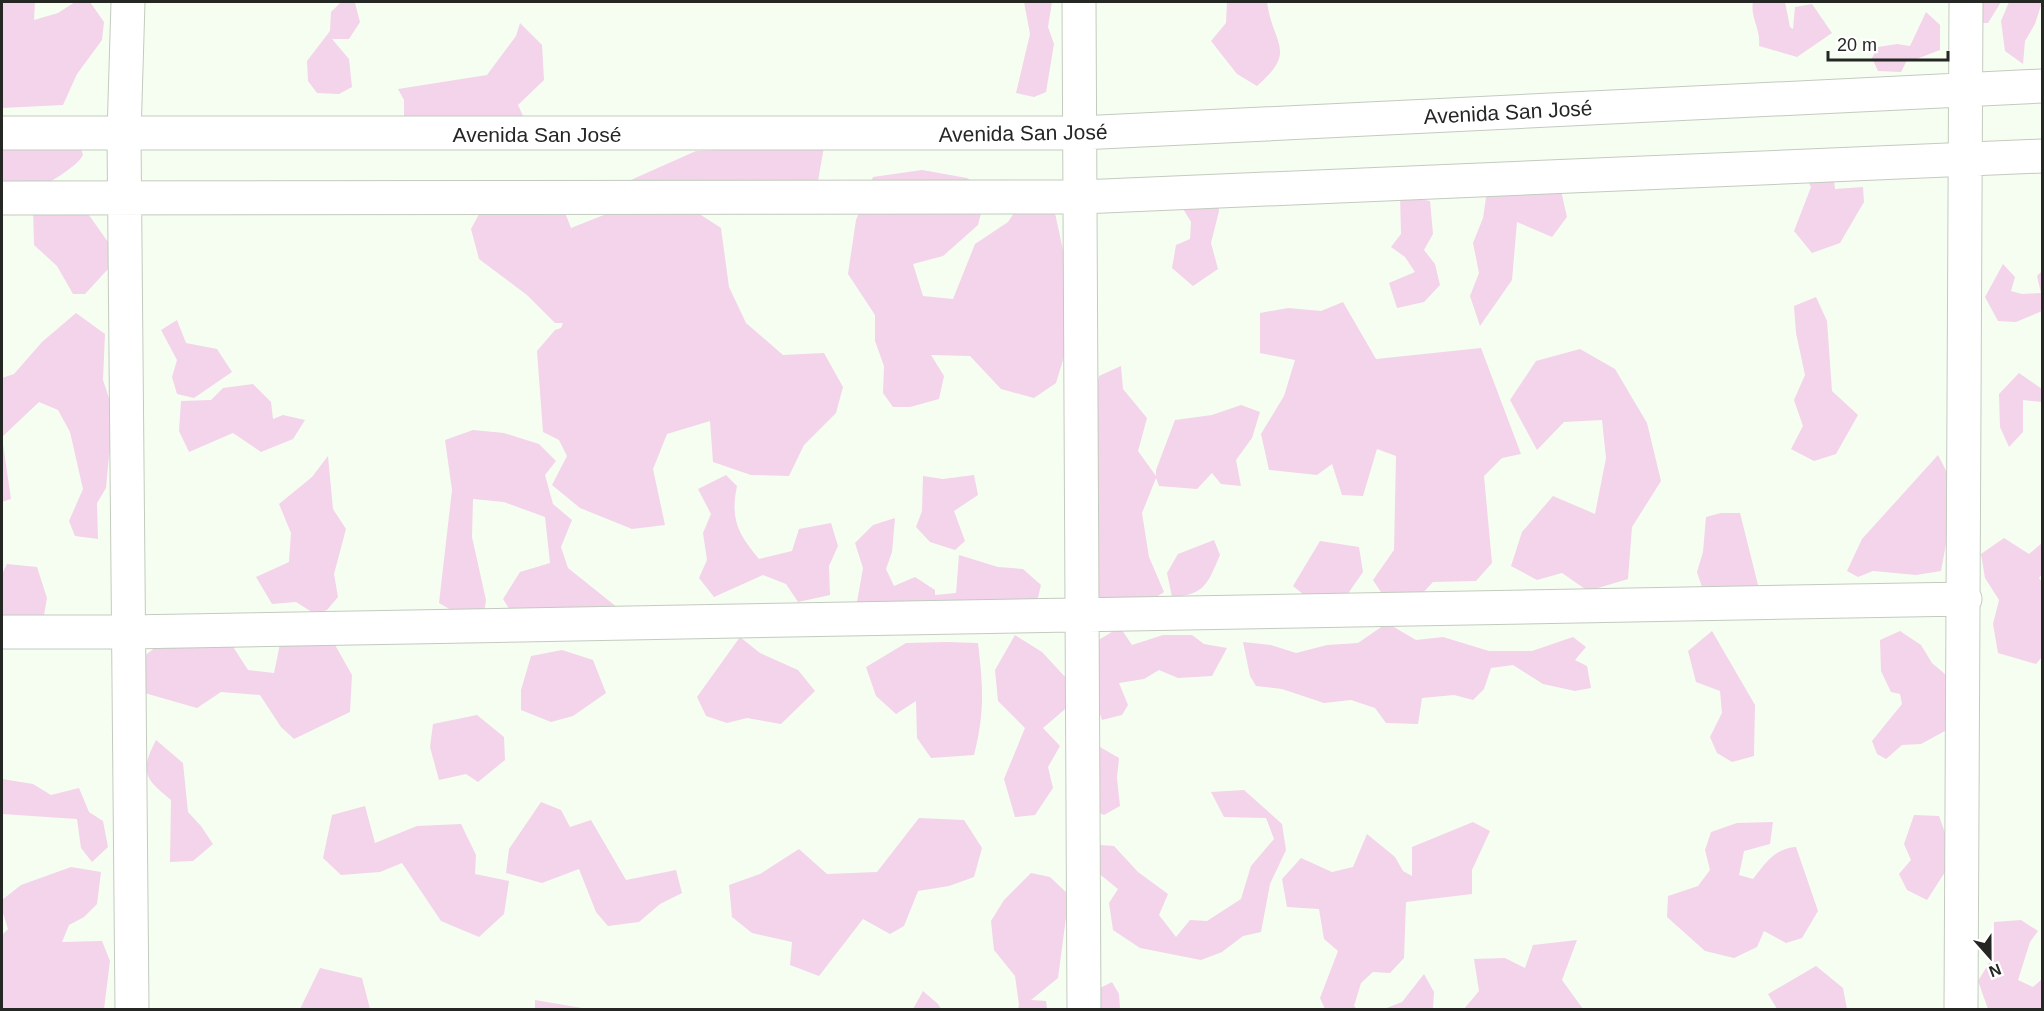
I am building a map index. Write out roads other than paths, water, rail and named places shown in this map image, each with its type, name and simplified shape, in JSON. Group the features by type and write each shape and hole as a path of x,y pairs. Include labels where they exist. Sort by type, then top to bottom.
{"street":[{"path":"128,2 124,135 132,1010"},
{"path":"1079,2 1084,1010"},
{"path":"1960,1010 1965,598 1964,90 1966,2"},
{"name":"Avenida San José","path":"2,133 124,135 1080,133 2043,86"},
{"path":"2,198 1081,197 2043,156"},
{"path":"2,632 128,632 1965,598"}]}
